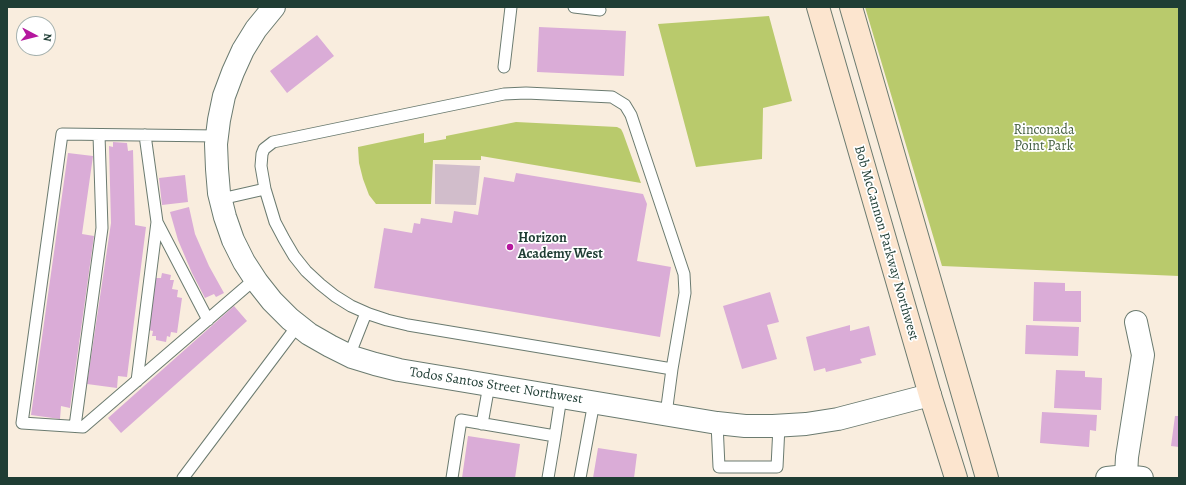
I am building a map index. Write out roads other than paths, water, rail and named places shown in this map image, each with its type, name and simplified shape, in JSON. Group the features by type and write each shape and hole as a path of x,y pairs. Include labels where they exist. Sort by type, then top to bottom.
{"street":[{"name":"Todos Santos Street Northwest","path":"274,7 256,29 243,50 232,72 224,96 218,128 217,169 220,199 233,240 244,262 255,279 272,301 298,325 330,346 349,356 399,370 717,423 745,426 806,424 838,419 930,395"},
{"name":"Bob McCannon Parkway Northwest","path":"818,7 930,395 956,478"},
{"path":"850,7 987,478"},
{"path":"1125,477 1143,355 1136,322"},
{"path":"930,395 960,386"}],"lane":[{"path":"504,68 512,7"},
{"path":"574,7 600,10"},
{"path":"666,414 685,293 684,274 631,115 625,105 612,97 526,93 504,94 273,142 264,149 261,166 265,189 275,222 294,256 306,271 335,296 366,313 408,325 672,369"},
{"path":"218,128 145,135 62,134 22,423 83,427 255,279"},
{"path":"76,426 102,228 99,134"},
{"path":"137,381 157,222 145,135"},
{"path":"220,199 265,189"},
{"path":"157,222 208,320"},
{"path":"349,356 366,313"},
{"path":"182,478 298,325"},
{"path":"482,424 489,385"},
{"path":"548,478 561,397"},
{"path":"580,478 594,402"},
{"path":"452,478 461,420 555,436"},
{"path":"717,423 719,467 777,467 779,426"}],"place":[{"name":"Horizon Academy West","path":"510,247"}],"park label":[{"name":"Rinconada Point Park","path":"1044,140"}]}
